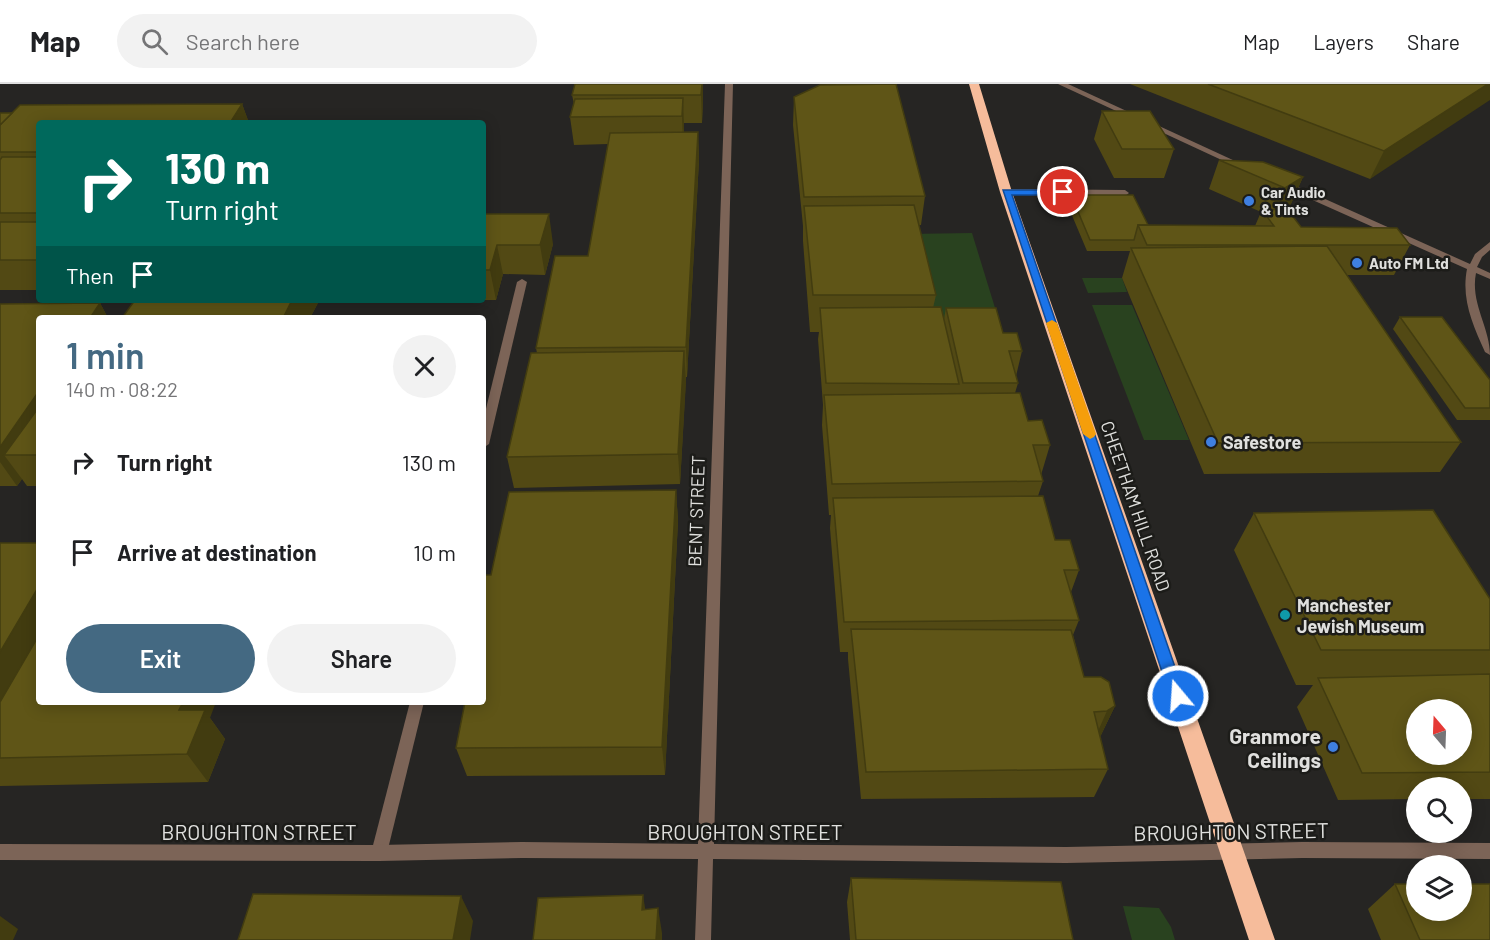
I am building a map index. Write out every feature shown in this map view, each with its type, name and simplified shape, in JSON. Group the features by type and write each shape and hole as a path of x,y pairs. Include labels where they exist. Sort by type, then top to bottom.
{"highway":[{"name":"CHEETHAM HILL ROAD","path":"974,84 1006,192 1262,940"}],"street":[{"name":"BENT STREET","path":"703,940 729,84"},
{"path":"1062,84 1257,172"},
{"path":"1267,177 1490,276"},
{"path":"1006,192 1125,193"},
{"path":"1490,245 1482,251 1471,268 1469,286 1472,312 1490,352"},
{"path":"486,432 522,282"},
{"path":"379,853 416,705"},
{"name":"BROUGHTON STREET","path":"0,852 1232,853 1302,850 1490,851"}],"green space":[{"path":"972,233 1004,337 931,336 908,234"},
{"path":"1082,278 1122,278 1127,292 1088,293"},
{"path":"1092,305 1132,305 1189,440 1144,440"},
{"path":"1123,906 1159,908 1171,927 1175,940 1132,940"}],"building":[{"path":"575,84 702,84 701,95 572,95"},
{"path":"896,84 925,196 804,197 794,97 820,85"},
{"path":"1208,84 1488,84 1384,151"},
{"path":"683,98 682,116 570,117 575,99"},
{"path":"242,104 232,120 36,120 36,152 0,152 0,125 20,105"},
{"path":"1102,111 1150,111 1174,149 1122,149"},
{"path":"0,113 12,113 0,125"},
{"path":"698,132 686,347 536,348 555,256 588,256 610,133"},
{"path":"2,157 36,157 36,213 0,213 0,160"},
{"path":"1219,160 1263,162 1303,177 1285,188"},
{"path":"1071,195 1133,195 1148,225 1138,225 1134,240 1090,240"},
{"path":"914,205 936,295 813,295 804,206"},
{"path":"1287,209 1301,227 1397,228 1410,245 1147,245 1138,225 1274,226 1262,210"},
{"path":"486,214 549,214 540,245 497,245 490,270 486,270"},
{"path":"0,222 36,222 36,260 0,260"},
{"path":"1327,246 1461,442 1218,443 1131,248"},
{"path":"100,303 92,315 36,315 36,395 0,447 0,304"},
{"path":"133,303 290,303 284,315 124,315"},
{"path":"941,307 959,384 826,383 820,308"},
{"path":"946,308 996,308 1003,333 1017,333 1022,351 1009,351 1018,383 963,383"},
{"path":"1400,317 1442,317 1490,380 1490,408 1465,408"},
{"path":"684,351 678,454 507,457 531,353"},
{"path":"1020,393 1028,421 1042,420 1050,445 1033,445 1043,481 832,484 824,395"},
{"path":"36,411 36,455 4,455"},
{"path":"676,490 662,747 456,748 464,705 486,705 486,575 491,575 509,492"},
{"path":"1043,496 1055,540 1070,540 1079,570 1064,570 1079,620 844,622 833,498"},
{"path":"1433,510 1490,599 1490,650 1321,650 1254,513"},
{"path":"0,543 36,543 36,591 0,652"},
{"path":"851,629 1071,630 1084,677 1101,677 1109,682 1115,706 1107,711 1094,712 1108,769 866,772"},
{"path":"36,640 36,705 182,705 179,710 205,710 187,754 0,758 0,702"},
{"path":"1490,674 1490,772 1362,773 1318,678"},
{"path":"851,878 1061,882 1073,940 856,940"},
{"path":"1395,884 1406,884 1406,909"},
{"path":"1472,884 1490,884 1490,940 1420,940 1412,921 1472,921"},
{"path":"253,894 461,896 453,940 238,940"},
{"path":"643,895 642,910 658,908 656,940 533,940 538,898"}],"slow traffic":[{"path":"1052,323 1090,434"}],"place":[{"name":"Car Audio & Tints","path":"1249,201"},
{"name":"Auto FM Ltd","path":"1357,263"},
{"name":"Safestore","path":"1211,442"},
{"name":"Manchester Jewish Museum","path":"1285,615"},
{"name":"Granmore Ceilings","path":"1333,747"}],"route":[{"path":"1063,192 1006,192 1178,696"}]}
